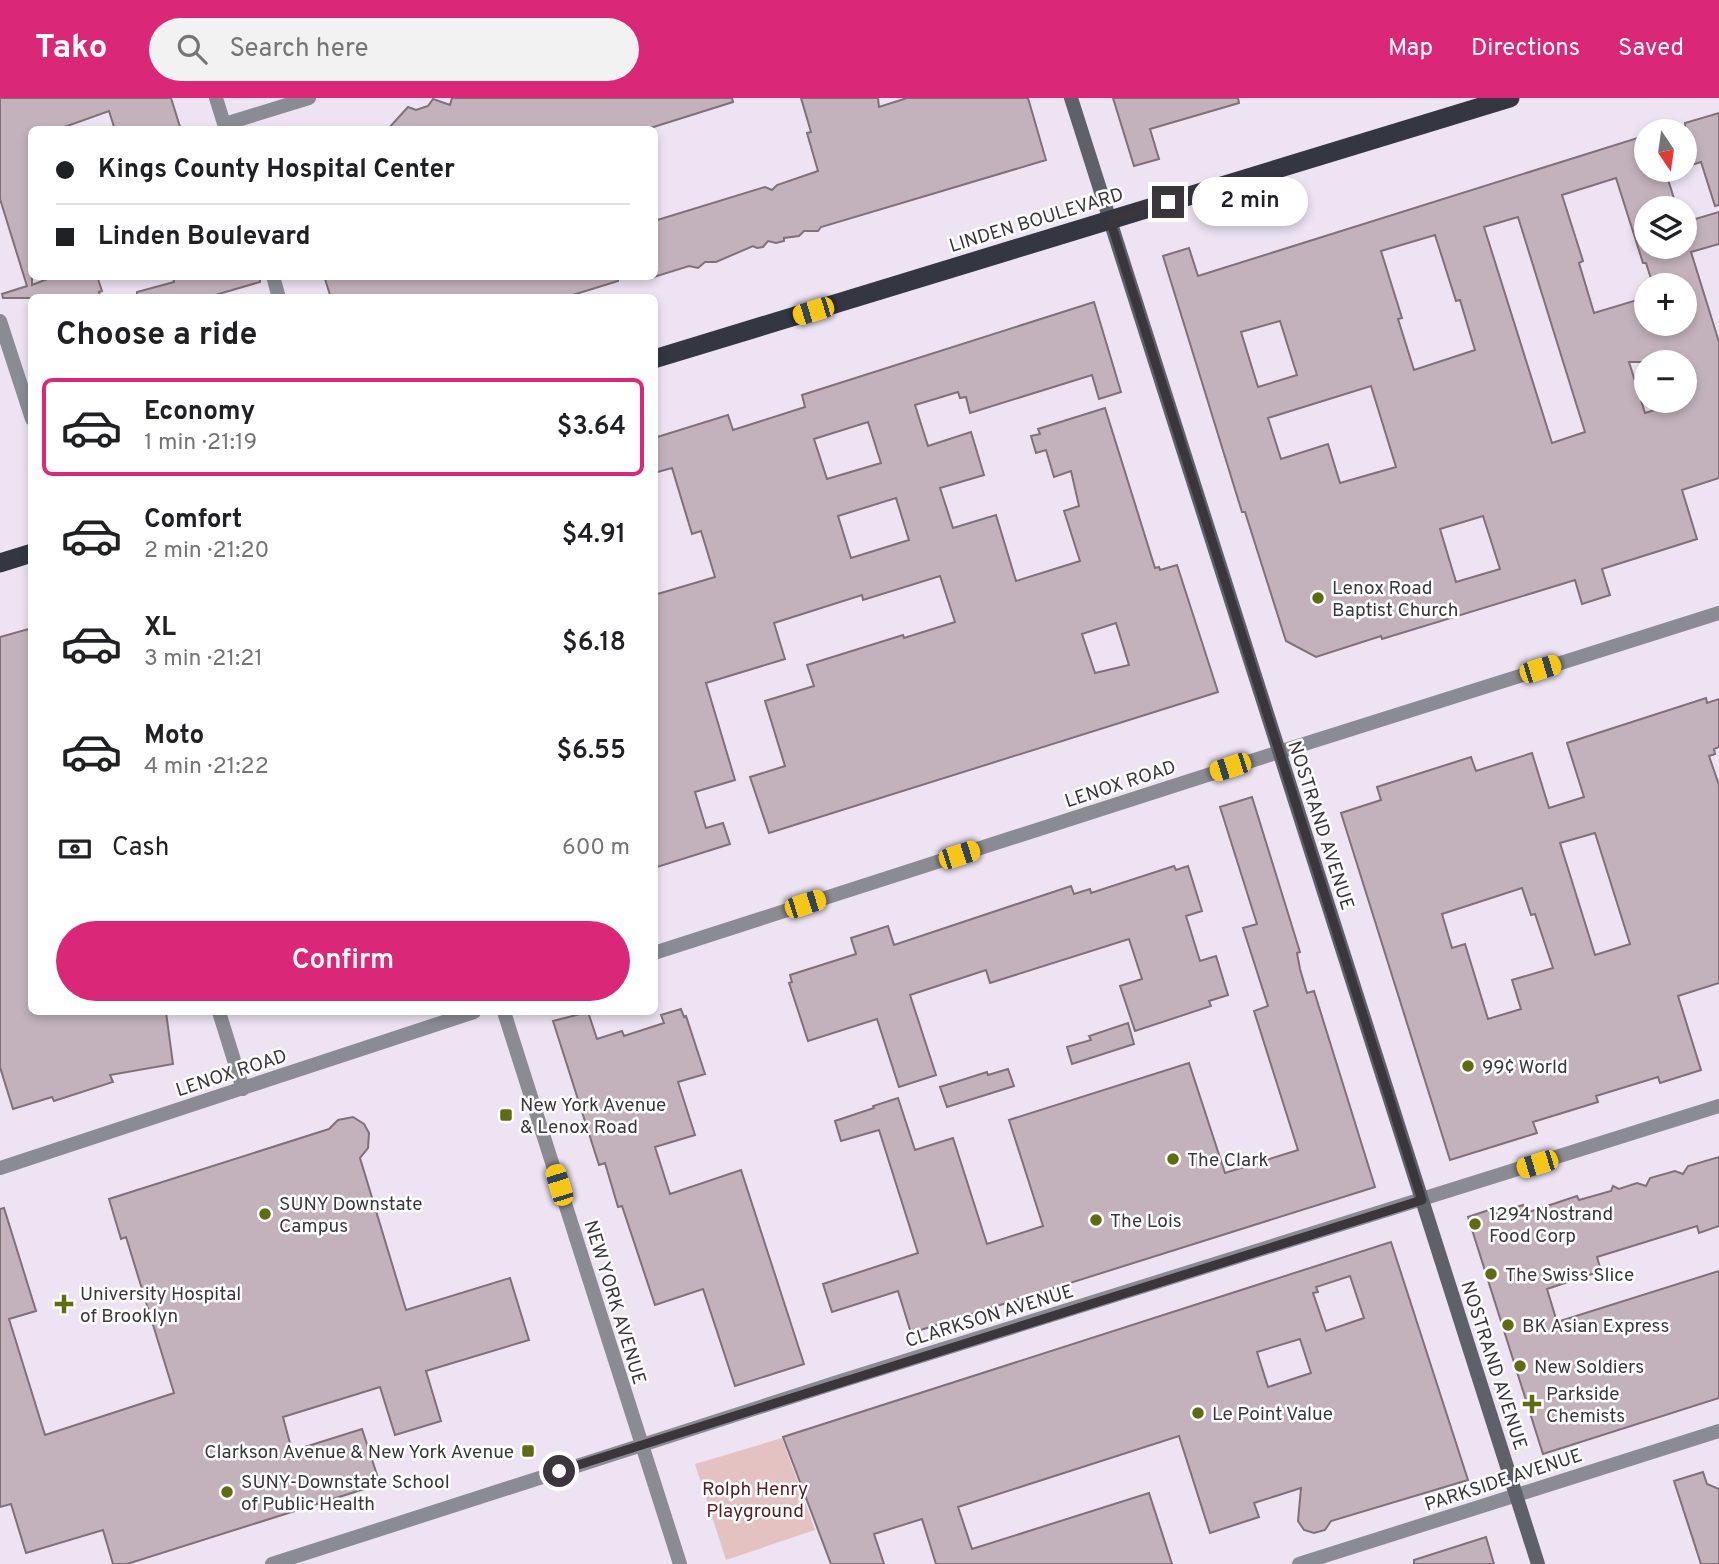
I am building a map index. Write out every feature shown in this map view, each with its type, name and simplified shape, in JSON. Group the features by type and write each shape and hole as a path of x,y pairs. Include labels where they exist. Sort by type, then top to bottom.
{"highway":[{"name":"LINDEN BOULEVARD","path":"658,358 1510,98"},
{"path":"0,563 28,554"}],"main road":[{"name":"NOSTRAND AVENUE","path":"1070,98 1538,1564"}],"street":[{"path":"216,98 225,126"},
{"path":"228,126 309,98"},
{"path":"0,321 28,407"},
{"name":"LENOX ROAD","path":"658,952 1719,613"},
{"path":"220,1015 243,1089"},
{"name":"LENOX ROAD","path":"0,1168 465,1015"},
{"name":"NEW YORK AVENUE","path":"505,1015 680,1564"},
{"name":"CLARKSON AVENUE","path":"272,1564 640,1445 1719,1106"},
{"name":"PARKSIDE AVENUE","path":"1299,1564 1719,1431"}],"green space":[{"name":"Rolph Henry Playground","path":"782,1438 815,1530 726,1560 695,1464"}],"building":[{"path":"0,98 171,98 180,126 114,126 109,111 67,126 28,126 28,280 32,280 32,285 45,280 98,280 102,291 100,294 28,294 28,298 3,298 2,294 27,286 0,199"},
{"path":"452,98 732,98 733,102 657,126 391,126 408,107 416,110 428,106 433,99 450,105"},
{"path":"801,98 878,98 879,107 907,98 1028,98 1046,160 821,227 818,231 804,231 799,236 784,238 784,241 768,241 763,247 753,246 716,262 705,262 698,268 689,266 658,276 658,220 765,187 772,190 777,185 818,171 807,133 811,132"},
{"path":"1113,98 1238,98 1239,103 1150,129 1159,159 1134,166"},
{"path":"1719,113 1719,205 1715,206 1701,162 1698,163 1698,119"},
{"path":"1634,139 1634,182 1669,182 1673,196 1634,196 1634,235 1616,178 1562,195 1583,261 1579,263 1594,313 1634,301 1634,336 1697,336 1697,273 1649,273 1642,259 1693,259 1719,342 1719,478 1682,490 1697,539 1602,569 1610,595 1582,604 1575,580 1316,657 1286,641 1245,512 1242,512 1163,256 1189,248 1198,276","holes":["1518,217 1585,432 1552,443 1484,227","1435,235 1456,301 1460,300 1475,350 1414,370 1398,319 1402,318 1381,251","1280,321 1297,375 1258,387 1241,332","1371,386 1396,467 1340,483 1328,444 1281,459 1268,418","1483,516 1500,569 1456,582 1440,529"]},
{"path":"1719,212 1719,244 1697,250 1697,218"},
{"path":"260,280 219,294 137,294 174,282"},
{"path":"325,280 618,280 576,294 330,294"},
{"path":"1094,302 1121,392 1099,399 1092,375 970,413 966,397 960,398 958,392 915,405 928,446 971,432 984,475 940,488 953,528 996,515 1016,581 1080,561 1064,511 1079,506 1071,471 1054,477 1046,450 1036,453 1031,436 1040,434 1038,429 1105,408 1155,568 1159,567 1160,570 1177,565 1218,692 769,833 750,777 785,766 765,701 814,686 807,665 955,622 940,576 863,600 862,595 774,623 785,659 706,683 735,780 695,792 706,828 723,823 730,844 658,867 658,594 715,577 701,531 692,534 672,468 658,472 658,437 728,415 733,430 805,407 802,395","holes":["868,422 881,463 827,479 814,439","896,498 909,540 851,558 838,516","1116,623 1129,665 1095,673 1082,634"]},
{"path":"28,629 28,1015 166,1015 173,1064 110,1075 113,1082 54,1101 52,1097 13,1109 0,1067 0,637"},
{"path":"1706,698 1707,703 1719,699 1719,747 1714,749 1715,754 1709,756 1719,785 1719,983 1678,996 1701,1070 1660,1083 1658,1077 1596,1096 1598,1102 1533,1122 1537,1133 1450,1160 1341,813 1381,800 1377,787 1471,757 1476,771 1532,753 1549,808 1584,797 1567,743","holes":["1595,833 1630,944 1595,955 1560,843","1522,888 1531,915 1535,914 1553,968 1512,980 1521,1009 1488,1019 1465,944 1452,948 1442,914"]},
{"path":"1252,797 1300,952 1297,953 1307,993 1314,991 1375,1187 911,1333 898,1291 832,1312 823,1284 918,1253 879,1130 841,1141 835,1121 874,1108 873,1106 898,1098 915,1150 953,1138 987,1244 1043,1226 1009,1120 1189,1063 1225,1173 1298,1150 1254,1011 1268,1006 1243,928 1257,924 1220,807"},
{"path":"1174,866 1176,870 1188,866 1202,911 1186,916 1200,961 1216,956 1228,995 1209,1001 1211,1006 1135,1031 1120,986 1142,979 1129,939 990,983 986,970 910,995 936,1075 899,1087 877,1019 808,1041 789,983 792,982 790,975 856,954 851,938 888,926 894,945 1071,886 1074,894 1090,889 1091,893"},
{"path":"681,1009 684,1017 686,1016 705,1074 678,1082 695,1135 655,1147 670,1194 741,1170 804,1364 735,1386 703,1289 655,1305 622,1206 618,1207 605,1163 599,1165 553,1021 589,1015 597,1039 622,1031 624,1036 664,1023 661,1015"},
{"path":"1128,1023 1134,1044 1072,1064 1067,1047 1091,1040 1089,1036"},
{"path":"1008,1069 1014,1086 947,1107 940,1087 987,1072 988,1075"},
{"path":"353,1117 364,1124 369,1133 368,1148 360,1158 406,1310 510,1278 529,1340 426,1371 441,1421 395,1435 380,1387 283,1417 292,1451 362,1429 380,1484 127,1564 113,1564 103,1530 26,1553 11,1504 0,1507 0,1209 4,1208 36,1311 9,1319 45,1435 174,1393 126,1237 121,1239 109,1199 329,1129 338,1120"},
{"path":"1719,1157 1719,1226 1699,1233 1697,1226 1597,1257 1601,1271 1547,1289 1557,1322 1719,1271 1719,1398 1543,1454 1468,1217 1492,1209 1494,1214 1523,1205 1526,1213 1577,1196 1579,1200 1611,1191 1613,1186 1619,1189 1637,1183 1646,1186 1650,1178 1675,1171 1683,1174 1688,1166"},
{"path":"1391,1242 1468,1480 1331,1521 1325,1530 1314,1533 1304,1530 1298,1521 1301,1488 1254,1503 1259,1517 1210,1533 1179,1436 958,1507 972,1549 1149,1493 1172,1564 936,1564 922,1519 874,1534 884,1564 831,1564 783,1437","holes":["1350,1276 1364,1318 1326,1331 1313,1293 1318,1292 1316,1287","1300,1339 1311,1373 1268,1387 1257,1352"]},
{"path":"1703,1472 1707,1484 1719,1489 1719,1564 1701,1564 1674,1481"},
{"path":"1486,1537 1494,1564 1414,1564 1414,1560"}],"place":[{"name":"Lenox Road Baptist Church","path":"1318,598"},
{"name":"99¢ World","path":"1468,1066"},
{"name":"New York Avenue & Lenox Road","path":"506,1115"},
{"name":"The Clark","path":"1173,1159"},
{"name":"SUNY Downstate Campus","path":"265,1214"},
{"name":"The Lois","path":"1096,1220"},
{"name":"1294 Nostrand Food Corp","path":"1475,1224"},
{"name":"The Swiss Slice","path":"1491,1274"},
{"name":"University Hospital of Brooklyn","path":"64,1304"},
{"name":"BK Asian Express","path":"1508,1325"},
{"name":"New Soldiers","path":"1520,1366"},
{"name":"Parkside Chemists","path":"1532,1404"},
{"name":"Le Point Value","path":"1198,1413"},
{"name":"Clarkson Avenue & New York Avenue","path":"528,1451"},
{"name":"SUNY-Downstate School of Public Health","path":"227,1492"}],"route":[{"path":"559,1471 1422,1200 1110,220 1168,202"}]}
